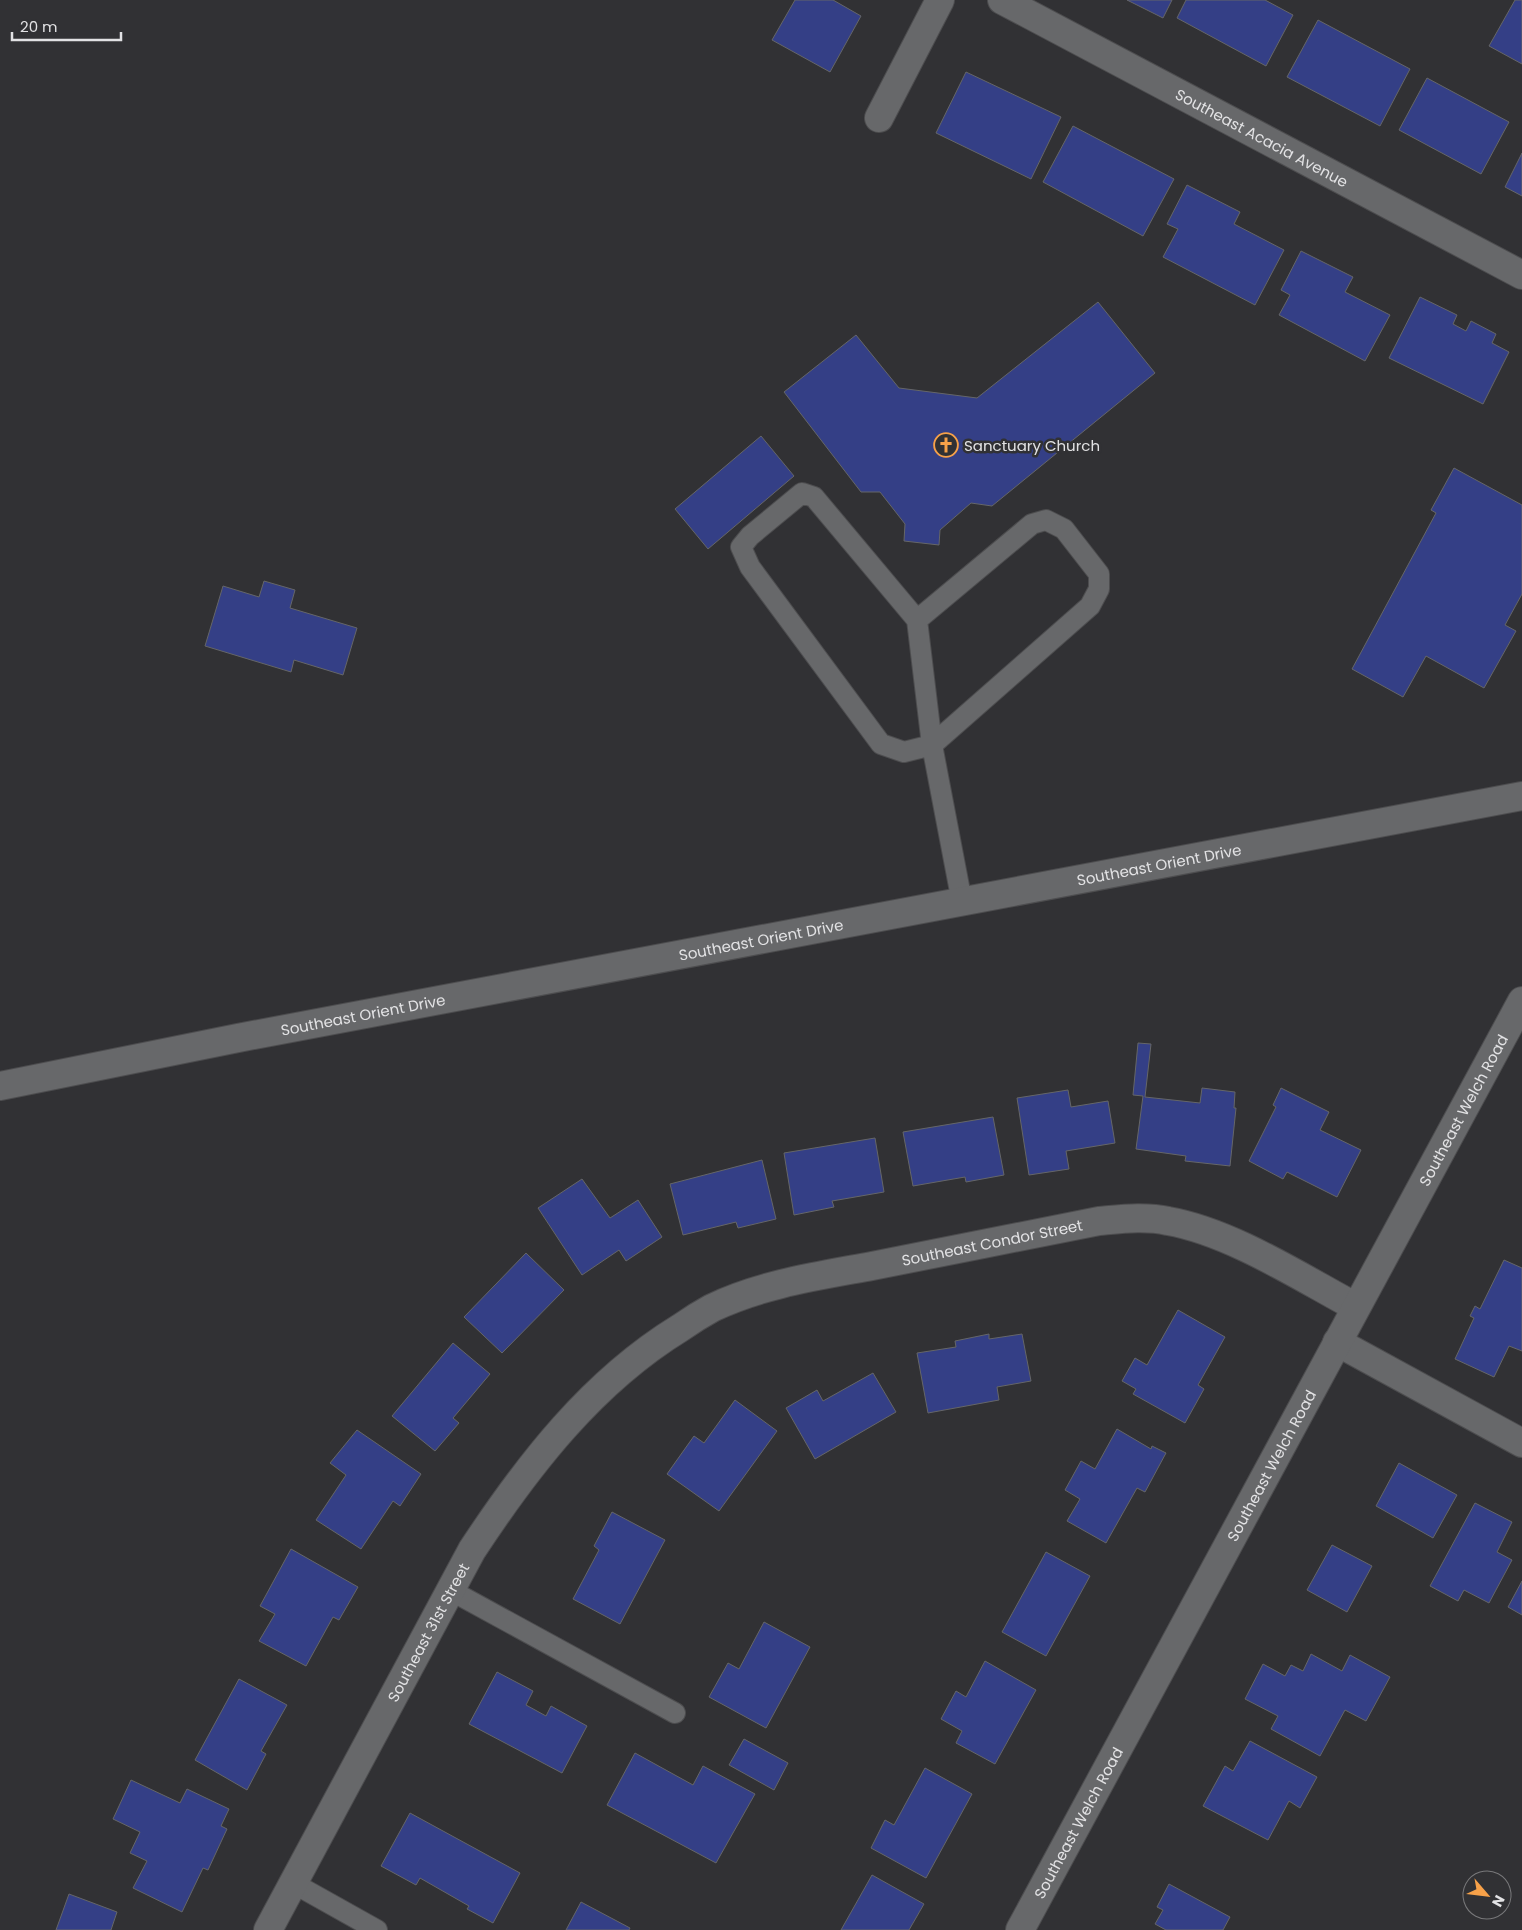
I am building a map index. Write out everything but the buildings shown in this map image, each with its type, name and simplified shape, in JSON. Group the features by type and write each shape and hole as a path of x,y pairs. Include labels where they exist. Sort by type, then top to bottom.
{"street":[{"path":"879,118 940,0"},
{"name":"Southeast Acacia Avenue","path":"1002,0 1522,274"},
{"name":"Southeast Orient Drive","path":"0,1086 228,1040 1522,796"},
{"name":"Southeast Welch Road","path":"1020,1930 1522,1001"},
{"name":"Southeast Condor Street","path":"629,1363 668,1335 712,1308 772,1286 1099,1221 1136,1218 1168,1220 1234,1242 1356,1307"},
{"path":"1337,1342 1522,1443"},
{"name":"Southeast 31st Street","path":"268,1930 472,1550 526,1471 568,1421 629,1363"}],"lane":[{"path":"917,620 1032,524 1046,520 1064,529 1099,574 1099,589 1090,606 932,745 904,752 881,744 750,567 741,547 750,536 802,493 814,497 917,620 932,745 962,902"},
{"path":"450,1590 675,1713"},
{"path":"293,1883 377,1930"}],"place":[{"name":"Sanctuary Church","path":"946,445"}]}
